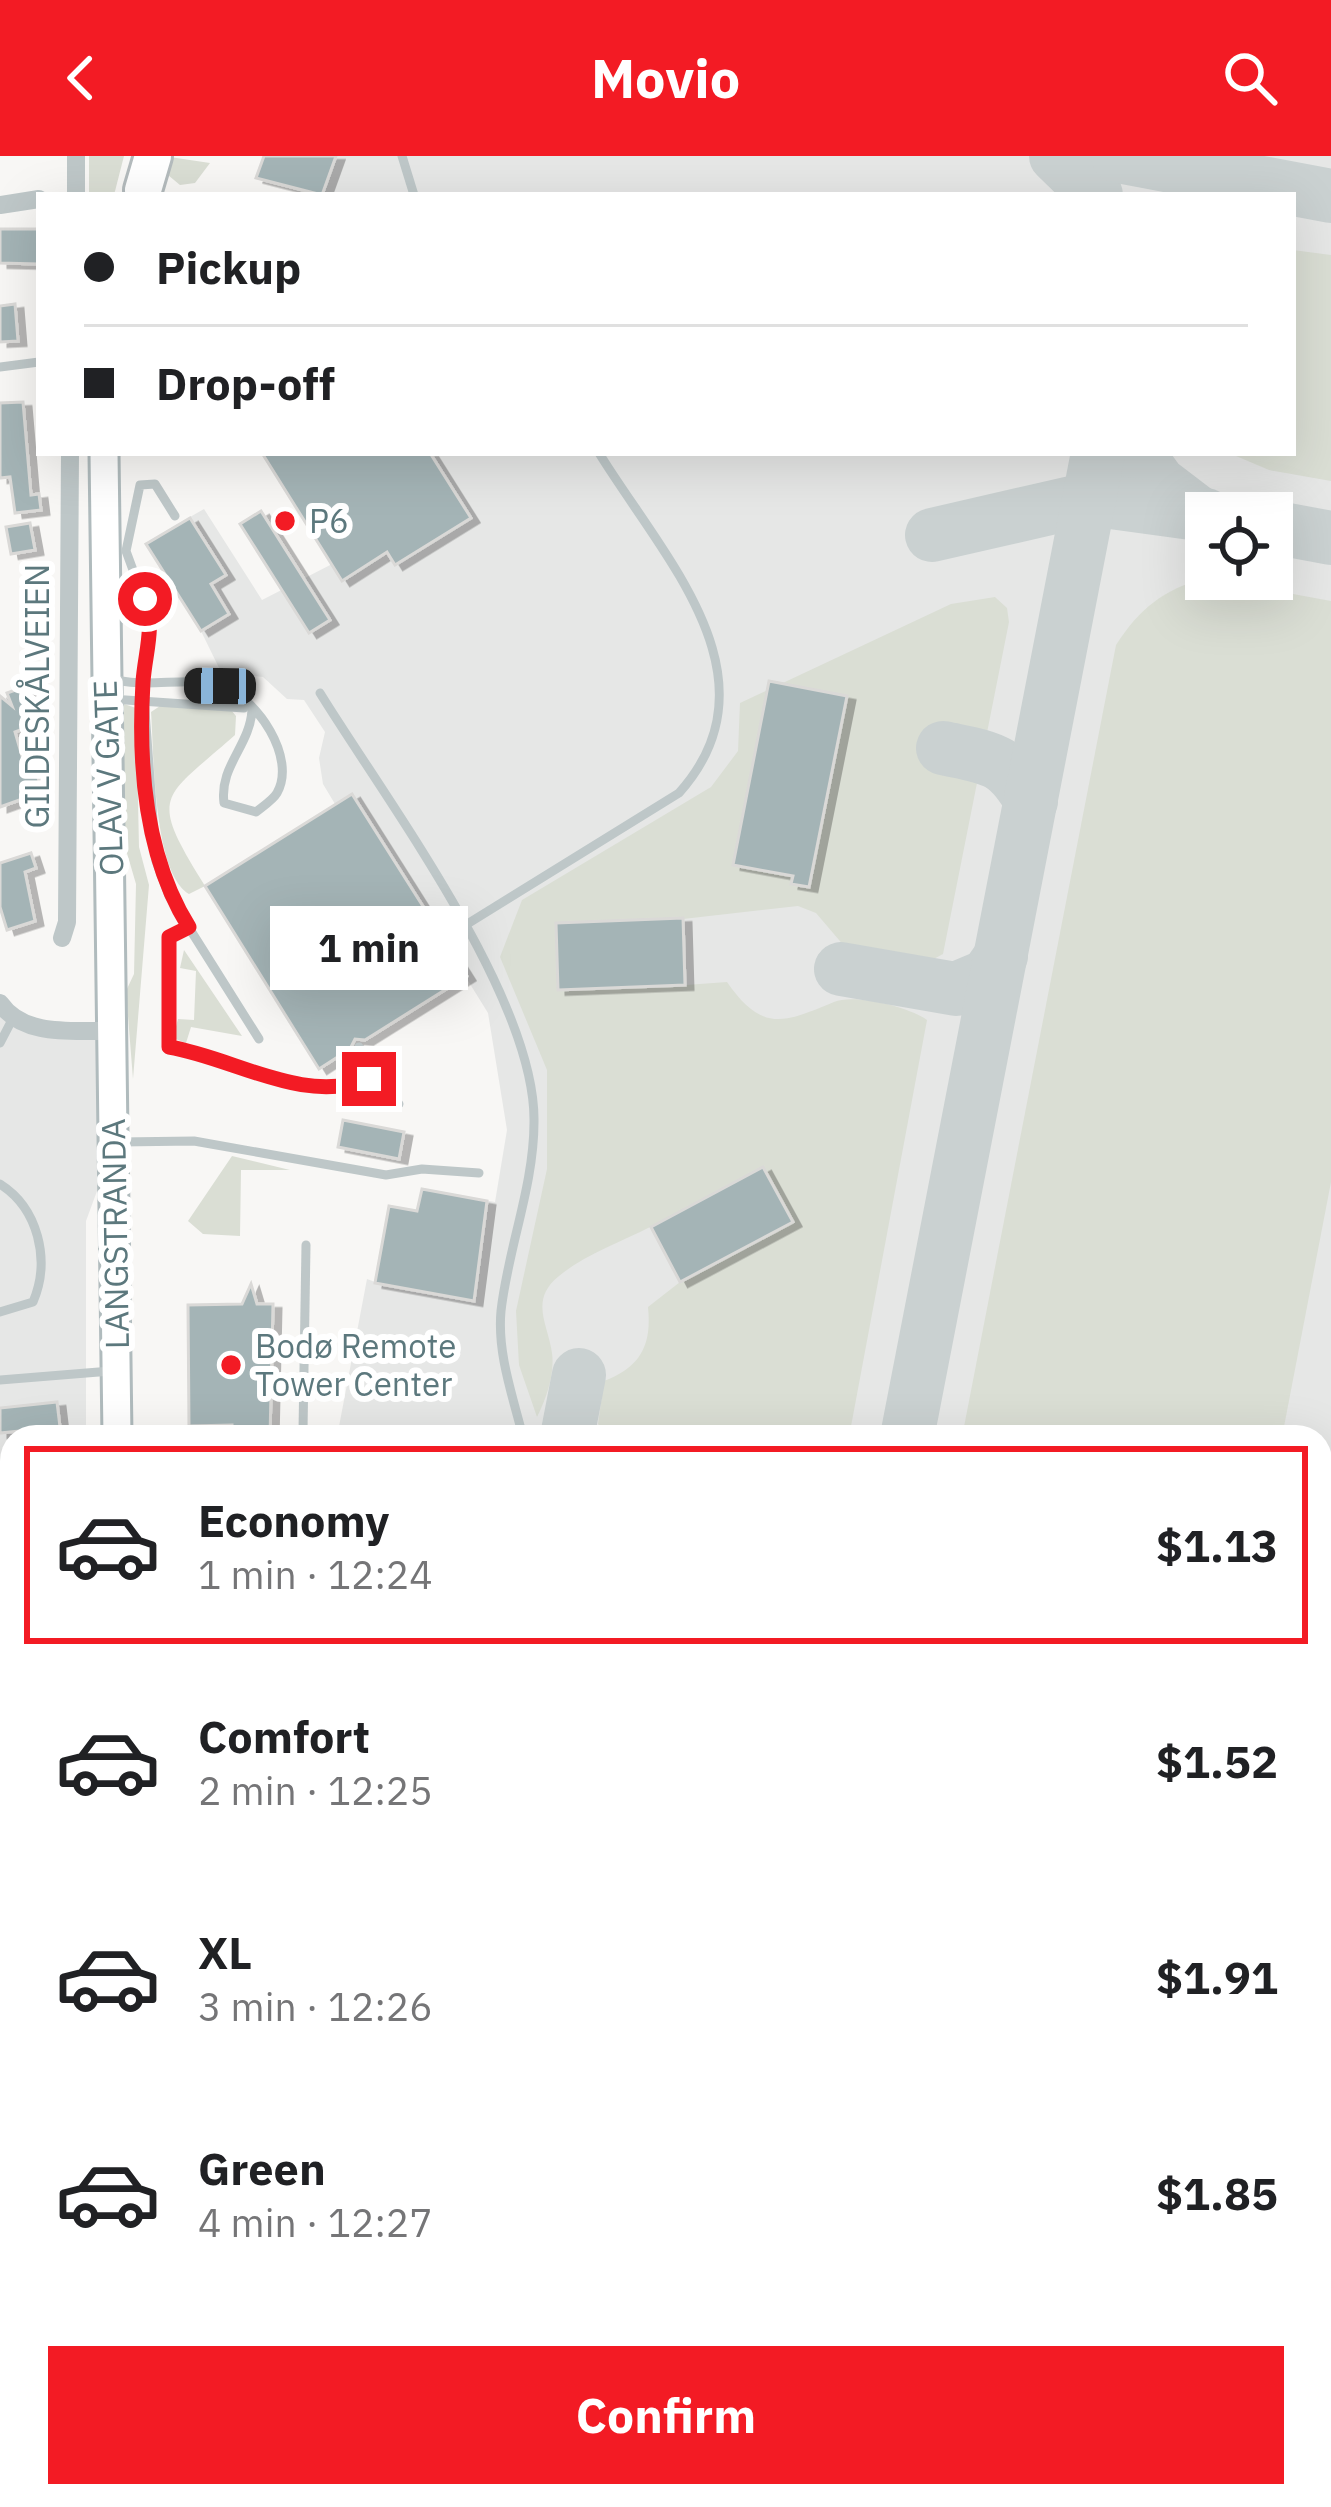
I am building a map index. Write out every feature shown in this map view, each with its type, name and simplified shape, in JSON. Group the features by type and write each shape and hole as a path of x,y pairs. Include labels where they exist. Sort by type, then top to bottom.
{"street":[{"path":"72,192 76,156"},
{"path":"0,205 36,199"},
{"name":"GILDESKÅLVEIEN","path":"62,938 68,922 70,456"},
{"name":"OLAV V GATE","path":"104,456 113,1031"},
{"path":"6,1010 38,1028 113,1031"},
{"name":"LANGSTRANDA","path":"113,1031 117,1425"}],"lane":[{"path":"402,156 413,192"},
{"path":"0,367 36,362"},
{"path":"464,926 679,793 706,763 721,725 722,684 704,621 600,456"},
{"path":"175,516 155,484 140,485 128,524 126,551 152,619 143,700 156,861 189,927 260,1039"},
{"path":"106,687 220,686 252,710 276,741 283,767 277,794 256,812 238,811 224,803 221,782 251,729 252,710"},
{"path":"106,687 143,700 214,702 252,710"},
{"path":"320,693 512,1012 530,1070 535,1123 500,1314 502,1351 521,1425"},
{"path":"189,927 169,937 169,1047 305,1087 348,1087 377,1074"},
{"path":"0,1043 6,1010"},
{"path":"359,1047 399,1104"},
{"path":"115,1142 194,1141 386,1175 422,1169 479,1173"},
{"path":"0,1184 20,1197 38,1232 33,1302 0,1312"},
{"path":"303,1425 305,1245"},
{"path":"0,1380 117,1371"}],"shaded area":[{"path":"89,156 124,156 115,192 89,192"},
{"path":"163,156 210,163 195,183 180,185 168,175"},
{"path":"336,156 1331,156 1331,1425 339,1425 367,1279 375,1282 389,1206 417,1211 422,1189 495,1202 507,1130 488,1013 353,795 335,804 323,784 319,758 325,732 304,700 287,699 263,677 221,672 201,631 190,517 204,509 262,600 336,562 334,456 1296,456 1296,192 323,192"},
{"path":"1296,250 1331,255 1331,481 1269,470 1236,456 1296,456"},
{"path":"1185,585 1185,600 1293,600 1293,594 1331,601 1331,1182 1284,1425 964,1425 1116,645 1154,602"},
{"path":"995,597 1007,608 1009,622 943,954 930,961 845,947 816,913 798,906 683,919 686,985 727,982 752,1010 776,1019 855,999 895,1006 927,1020 851,1425 599,1425 604,1381 635,1362 648,1333 648,1307 680,1282 650,1227 580,1262 550,1285 543,1313 552,1369 537,1417 519,1365 516,1311 547,1169 547,1070 500,957 522,900 711,787 738,751 740,703 951,604"},
{"path":"124,704 136,708 139,847 149,885 133,1079 126,991 134,974 136,884 122,836 118,708"},
{"path":"160,706 231,710 236,716 235,735 191,773 171,800 175,832 205,886 189,894 177,882 162,838 151,712"},
{"path":"184,950 242,1036 191,1027 186,1043 173,1038 178,1019 194,1020 196,971 180,968"},
{"path":"0,1003 13,1018 113,1031 115,1142 86,1221 86,1425 0,1425"},
{"path":"232,1156 290,1170 241,1170 240,1236 203,1234 188,1221"}],"building":[{"path":"264,156 336,156 323,192 256,178"},
{"path":"0,229 36,229 36,264 0,263"},
{"path":"15,304 18,341 0,342 0,306"},
{"path":"23,402 31,495 39,494 41,510 15,513 10,477 0,478 0,403"},
{"path":"264,456 432,456 471,518 395,565 387,552 342,581"},
{"path":"261,511 330,620 309,633 240,524"},
{"path":"190,518 226,575 211,584 229,614 201,631 146,544"},
{"path":"30,523 35,550 11,554 6,527"},
{"path":"769,681 847,696 809,887 791,884 793,876 733,865"},
{"path":"27,686 34,725 15,732 24,763 33,759 42,792 0,807 0,696 12,706 7,693"},
{"path":"352,794 467,976 365,1040 355,1039 350,1049 319,1069 205,886"},
{"path":"31,853 36,868 25,872 35,921 7,930 0,907 0,863"},
{"path":"683,918 685,985 558,990 556,923"},
{"path":"343,1120 404,1132 399,1159 338,1147"},
{"path":"763,1167 793,1222 680,1282 651,1227"},
{"path":"422,1189 487,1201 474,1301 375,1283 389,1206 417,1211"},
{"name":"Bodø Remote Tower Center","path":"251,1284 257,1304 273,1304 270,1425 189,1425 188,1305 242,1304"},
{"path":"57,1402 60,1425 0,1425 0,1408"}],"taxiway":[{"path":"1056,156 1093,192"},
{"path":"1118,156 1331,196"},
{"path":"909,1425 1097,456"},
{"path":"1139,456 1159,483 1185,503"},
{"path":"932,535 1089,499 1185,512"},
{"path":"1293,531 1331,538"},
{"path":"943,748 1005,768 1031,801"},
{"path":"841,969 956,989 987,976 1001,956"},
{"path":"569,1425 579,1375"}],"place":[{"name":"P6","path":"285,521"},
{"name":"Bodø Remote Tower Center","path":"231,1365"}],"route":[{"path":"145,599 152,619 143,684 149,818 156,861 189,927 169,937 169,1047 305,1087 325,1090 369,1079"}]}
